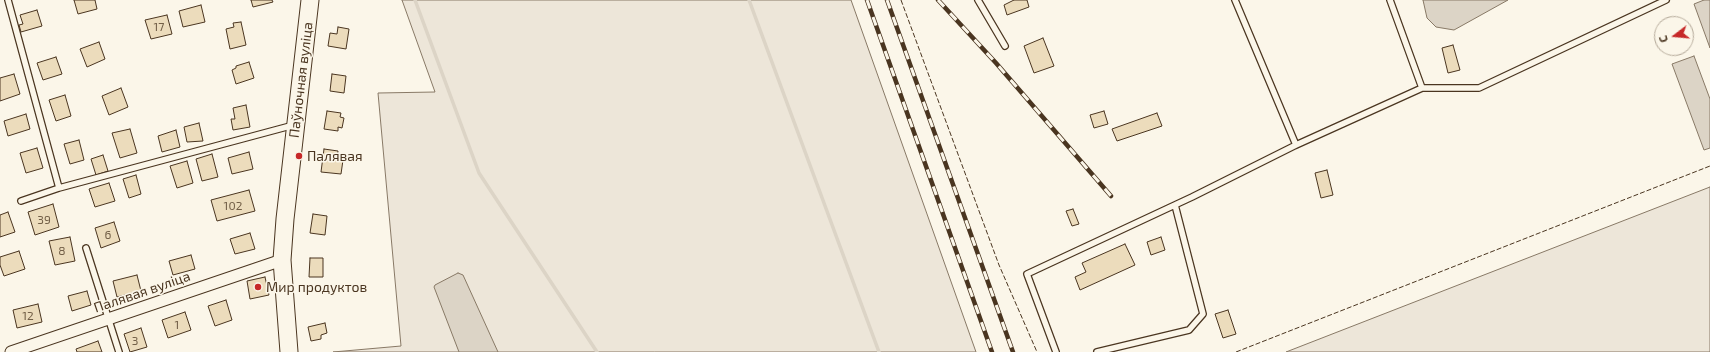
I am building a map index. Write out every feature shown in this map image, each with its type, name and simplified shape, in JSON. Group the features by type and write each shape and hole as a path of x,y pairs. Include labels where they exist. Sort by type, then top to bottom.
{"main road":[{"name":"Паўночная вуліца","path":"289,352 282,260 285,219 310,0"}],"street":[{"name":"Палявая вуліца","path":"11,352 282,260"}],"lane":[{"path":"8,0 59,188"},
{"path":"978,0 1005,46"},
{"path":"1235,0 1296,145"},
{"path":"1390,0 1422,88"},
{"path":"1056,352 1027,274 1175,205 1296,145 1422,88 1479,88 1666,0"},
{"path":"21,201 59,188 296,124"},
{"path":"1097,352 1189,330 1203,314 1175,205"},
{"path":"86,248 119,352"}],"shaded area":[{"path":"402,0 851,0 976,352 333,352 401,346 378,93 435,92"},
{"path":"1423,0 1508,0 1454,30 1436,27 1427,18"},
{"path":"1704,0 1710,0 1710,48 1694,4"},
{"path":"1694,56 1710,99 1710,148 1704,150 1672,64"},
{"path":"1710,187 1710,352 1286,352"},
{"path":"458,273 463,275 498,352 459,352 434,287 435,285"}],"building":[{"path":"74,0 95,0 97,9 78,14"},
{"path":"251,0 272,0 273,2 253,7"},
{"path":"1014,0 1027,0 1029,7 1007,15 1004,5"},
{"path":"201,5 205,22 183,27 179,11"},
{"path":"37,10 42,26 21,32 19,25 23,24 20,15"},
{"path":"167,15 172,34 151,39 145,20"},
{"path":"241,22 246,45 230,49 226,29 234,27 233,23"},
{"path":"338,27 349,29 346,49 328,46 330,33 337,34"},
{"path":"1043,38 1054,66 1034,73 1024,46"},
{"path":"99,42 105,59 87,67 80,49"},
{"path":"1453,45 1460,70 1448,73 1442,48"},
{"path":"56,57 62,74 43,80 37,63"},
{"path":"249,62 254,78 236,84 232,70 236,68 236,66"},
{"path":"14,74 20,94 0,101 0,78"},
{"path":"332,74 346,76 344,93 330,91"},
{"path":"121,88 128,107 109,115 102,96"},
{"path":"65,95 71,116 56,121 49,100"},
{"path":"246,105 250,127 233,130 231,119 235,119 233,108"},
{"path":"327,111 341,113 340,117 344,118 342,128 338,127 338,131 324,129"},
{"path":"1104,111 1108,124 1094,128 1090,115"},
{"path":"1157,113 1162,126 1117,141 1112,129"},
{"path":"26,114 30,129 8,136 4,121"},
{"path":"199,123 203,141 187,142 184,127"},
{"path":"130,129 137,153 120,158 112,133"},
{"path":"176,130 180,147 162,152 158,136"},
{"path":"79,140 84,160 70,164 64,144"},
{"path":"37,148 43,168 26,173 20,153"},
{"path":"324,149 338,151 337,159 343,160 341,174 321,172"},
{"path":"249,152 253,169 232,174 228,158"},
{"path":"212,154 218,177 202,181 196,159"},
{"path":"103,155 108,171 96,175 91,159"},
{"path":"187,161 193,183 177,188 170,166"},
{"path":"1327,170 1333,195 1321,198 1315,173"},
{"path":"136,175 141,194 129,198 123,179"},
{"path":"109,183 115,201 95,207 89,189"},
{"path":"249,190 255,211 217,221 211,200"},
{"path":"53,204 59,227 35,235 28,212"},
{"path":"1073,209 1079,224 1072,226 1066,211"},
{"path":"8,212 15,232 0,237 0,215"},
{"path":"313,214 327,216 325,235 310,233"},
{"path":"114,222 120,241 101,248 95,228"},
{"path":"250,233 255,249 235,254 230,239"},
{"path":"70,237 75,261 55,265 49,241"},
{"path":"1161,237 1165,250 1151,255 1147,242"},
{"path":"1125,244 1135,265 1080,290 1075,277 1086,272 1082,263"},
{"path":"19,251 25,269 4,276 0,265 0,257"},
{"path":"191,255 195,269 173,275 169,261"},
{"path":"310,258 323,258 323,277 309,277"},
{"path":"137,275 141,291 117,297 113,281"},
{"path":"265,277 269,295 250,299 247,281"},
{"path":"87,291 91,305 72,311 68,296"},
{"path":"226,300 232,320 215,326 208,306"},
{"path":"38,304 42,322 17,328 13,310"},
{"path":"1228,310 1236,334 1223,338 1215,314"},
{"path":"185,312 191,330 168,338 162,320"},
{"path":"325,323 327,333 321,335 321,339 311,341 308,327"},
{"path":"141,328 147,347 130,352 124,334"},
{"path":"98,341 102,352 77,352 76,349"}],"waterway":[{"path":"415,0 479,173 597,352"},
{"path":"749,0 879,352"}],"railway":[{"path":"867,0 992,352"},
{"path":"887,0 1013,352"},
{"path":"938,0 996,63 1111,196"}],"fence":[{"path":"901,0 999,265 1037,352"},
{"path":"1236,352 1710,166"}],"place":[{"name":"Палявая","path":"299,156"},
{"name":"Мир продуктов","path":"258,287"}]}
